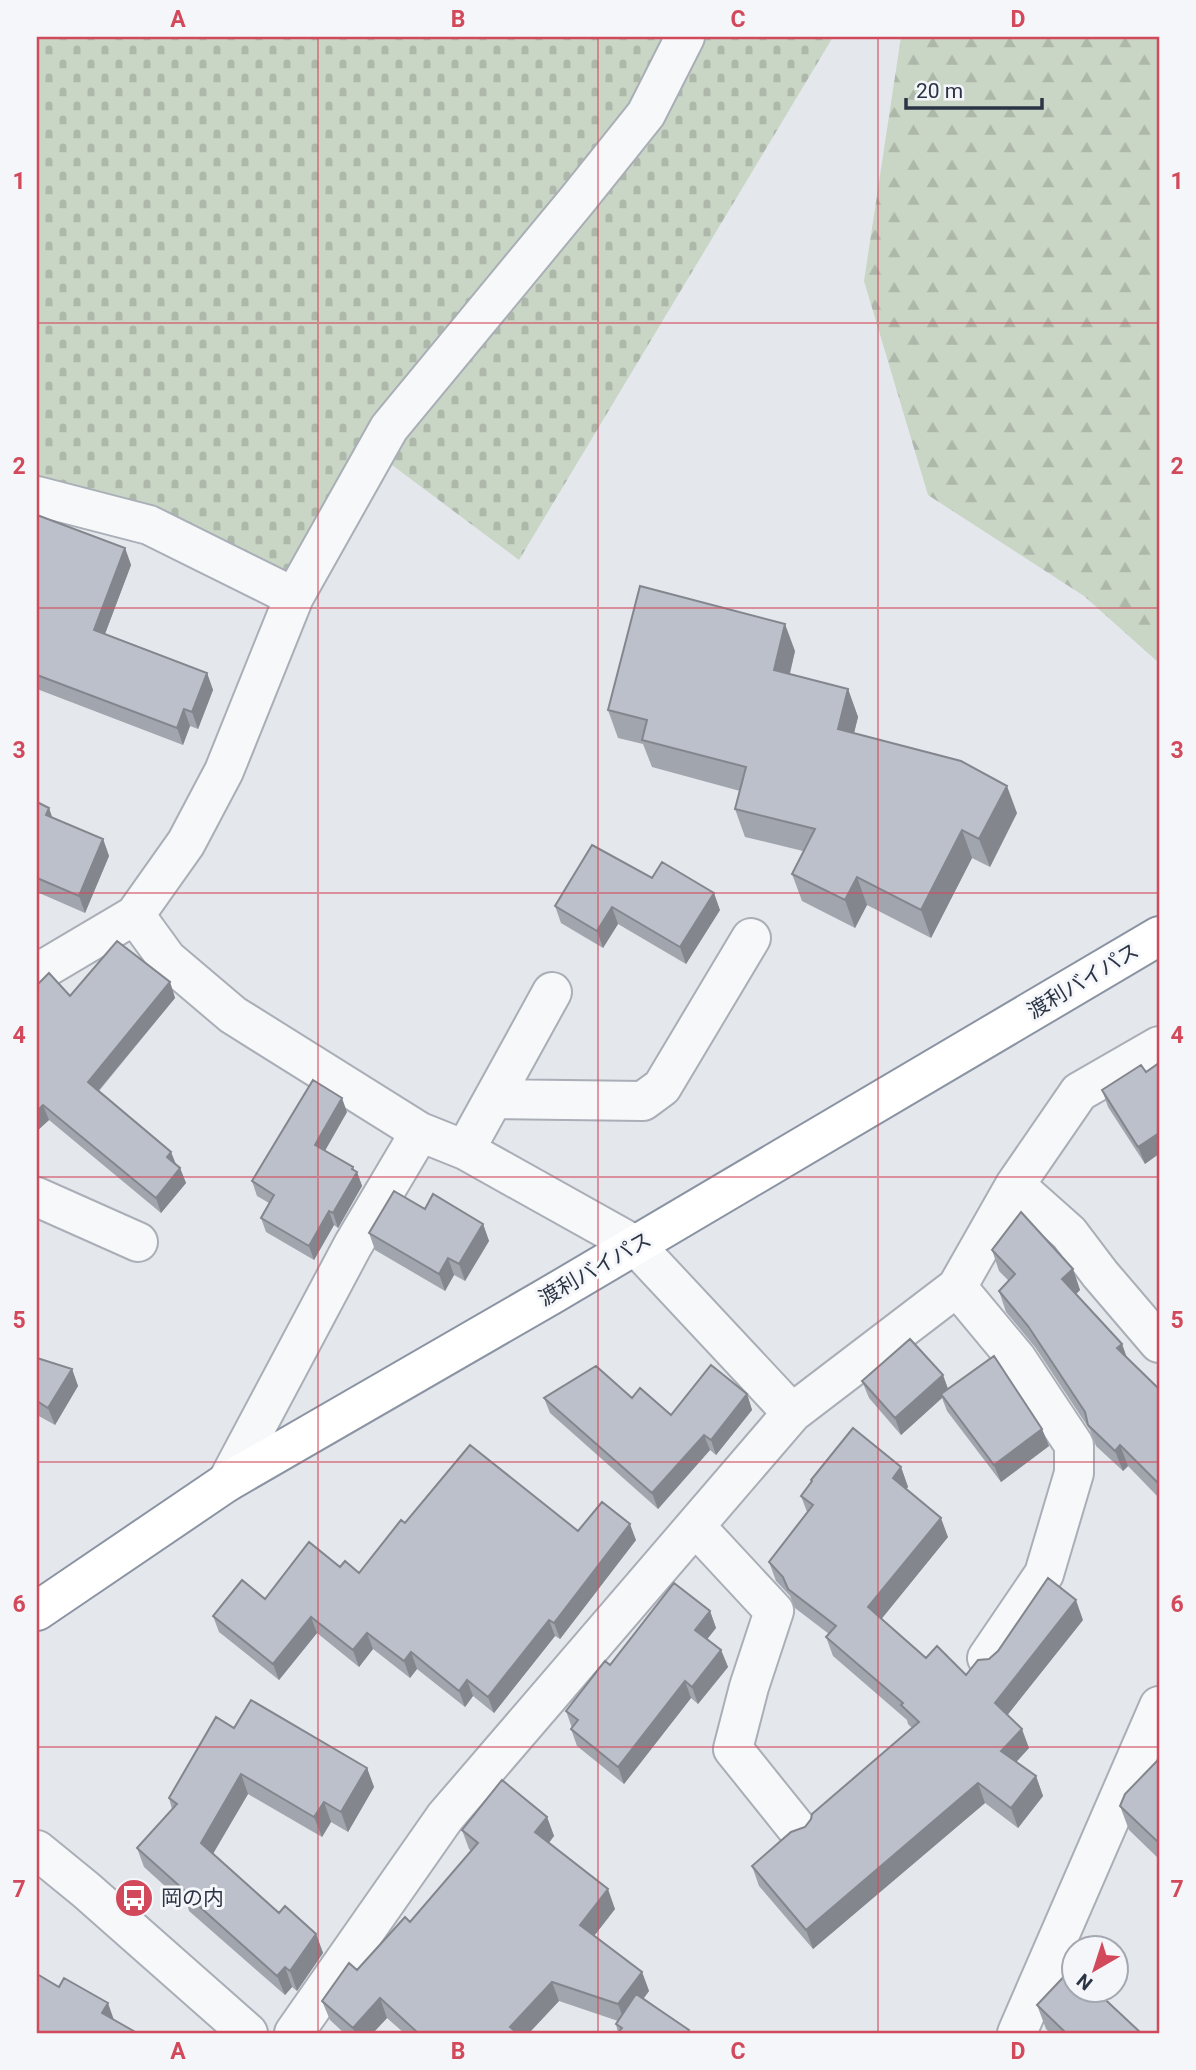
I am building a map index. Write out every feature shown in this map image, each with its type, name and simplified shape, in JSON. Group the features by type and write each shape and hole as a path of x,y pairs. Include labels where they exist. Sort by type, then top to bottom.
{"highway":[{"name":"渡利バイパス","path":"37,1611 227,1482 1159,936"}],"street":[{"path":"37,973 135,915 186,843 224,771 294,597 389,428 646,114 685,37"},
{"path":"37,496 149,525 294,597"},
{"path":"135,915 167,959 233,1015 420,1132 465,1150 635,1245 792,1413"},
{"path":"494,1099 643,1101 662,1087 751,937"},
{"path":"465,1150 552,992"},
{"path":"294,2033 445,1817 792,1413 957,1287 1015,1185 1079,1092 1159,1046"},
{"path":"227,1482 353,1245 420,1132"},
{"path":"1015,1185 1069,1233 1159,1343"},
{"path":"37,1197 138,1242"},
{"path":"957,1287 1017,1359 1074,1445 1073,1473 1044,1574 987,1658"},
{"path":"695,1526 774,1611 749,1687 733,1749 798,1830"},
{"path":"1017,2033 1159,1706"},
{"path":"37,1850 86,1889 248,2033"}],"green space":[{"path":"37,37 833,37 519,560 368,447 288,574 151,512 37,476"},
{"path":"901,37 1159,37 1159,663 1084,596 928,495 864,281"}],"building":[{"path":"37,515 125,548 94,630 207,673 192,712 184,709 177,728 37,675"},
{"path":"640,586 785,624 774,670 848,689 838,729 961,761 1007,786 979,839 962,830 921,910 857,877 845,900 792,874 815,829 735,809 746,767 642,740 647,720 608,710"},
{"path":"37,802 49,808 46,815 103,839 79,896 37,878"},
{"path":"592,845 652,878 662,862 714,893 680,947 612,907 597,931 555,906"},
{"path":"117,941 170,982 88,1082 171,1152 167,1157 180,1168 156,1198 43,1105 37,1111 37,985 49,973 70,996"},
{"path":"1159,1063 1159,1133 1138,1147 1102,1090 1141,1065 1146,1072"},
{"path":"313,1080 342,1098 315,1145 357,1172 333,1213 329,1211 309,1246 261,1218 274,1195 252,1181"},
{"path":"394,1191 425,1209 433,1194 483,1224 459,1264 448,1258 439,1274 369,1233"},
{"path":"1021,1212 1073,1269 1062,1279 1122,1344 1117,1348 1159,1389 1159,1484 1120,1445 1115,1451 1088,1425 1085,1412 1028,1326 999,1291 1015,1274 992,1250"},
{"path":"910,1339 943,1375 895,1418 862,1381"},
{"path":"994,1356 1042,1429 994,1465 941,1394"},
{"path":"37,1358 72,1369 48,1408 37,1401"},
{"path":"711,1365 747,1394 711,1440 704,1435 652,1493 544,1398 596,1366 632,1398 640,1388 671,1415"},
{"path":"853,1428 901,1467 893,1478 941,1518 868,1607 926,1658 937,1646 966,1675 978,1660 989,1659 998,1651 1048,1578 1076,1600 995,1703 1022,1729 1001,1751 1036,1776 1011,1808 978,1783 806,1930 752,1866 791,1832 805,1827 812,1814 919,1722 901,1705 903,1703 826,1637 836,1626 788,1589 783,1577 769,1562 813,1505 801,1496 811,1480"},
{"path":"470,1445 578,1531 602,1502 630,1524 554,1623 549,1620 488,1697 467,1680 459,1691 411,1652 404,1661 367,1633 353,1650 311,1617 273,1664 213,1616 242,1580 265,1599 309,1542 340,1567 345,1561 359,1573 401,1520 405,1523"},
{"path":"674,1583 710,1611 695,1630 721,1650 692,1687 685,1681 618,1767 571,1729 578,1720 566,1711 605,1661 610,1665"},
{"path":"251,1700 367,1768 341,1812 324,1802 314,1817 241,1774 201,1843 279,1913 285,1906 316,1934 290,1971 285,1967 277,1976 137,1848 177,1804 169,1798 216,1717 234,1728"},
{"path":"1158,1760 1159,1843 1120,1806 1125,1794"},
{"path":"502,1780 547,1817 535,1832 608,1889 580,1925 642,1972 618,2004 552,1982 510,2027 517,2033 418,2033 380,1998 353,2028 322,2001 349,1963 357,1970 405,1917 410,1922 478,1843 462,1830"},
{"path":"37,1974 59,1987 64,1978 108,2003 102,2013 137,2033 37,2033"},
{"path":"1060,1981 1060,2004 1110,2004 1141,2033 1066,2033 1037,2005"},
{"path":"636,1994 689,2030 687,2033 618,2033 622,2028 616,2024"}],"place":[{"name":"岡の内","path":"134,1898"}]}
